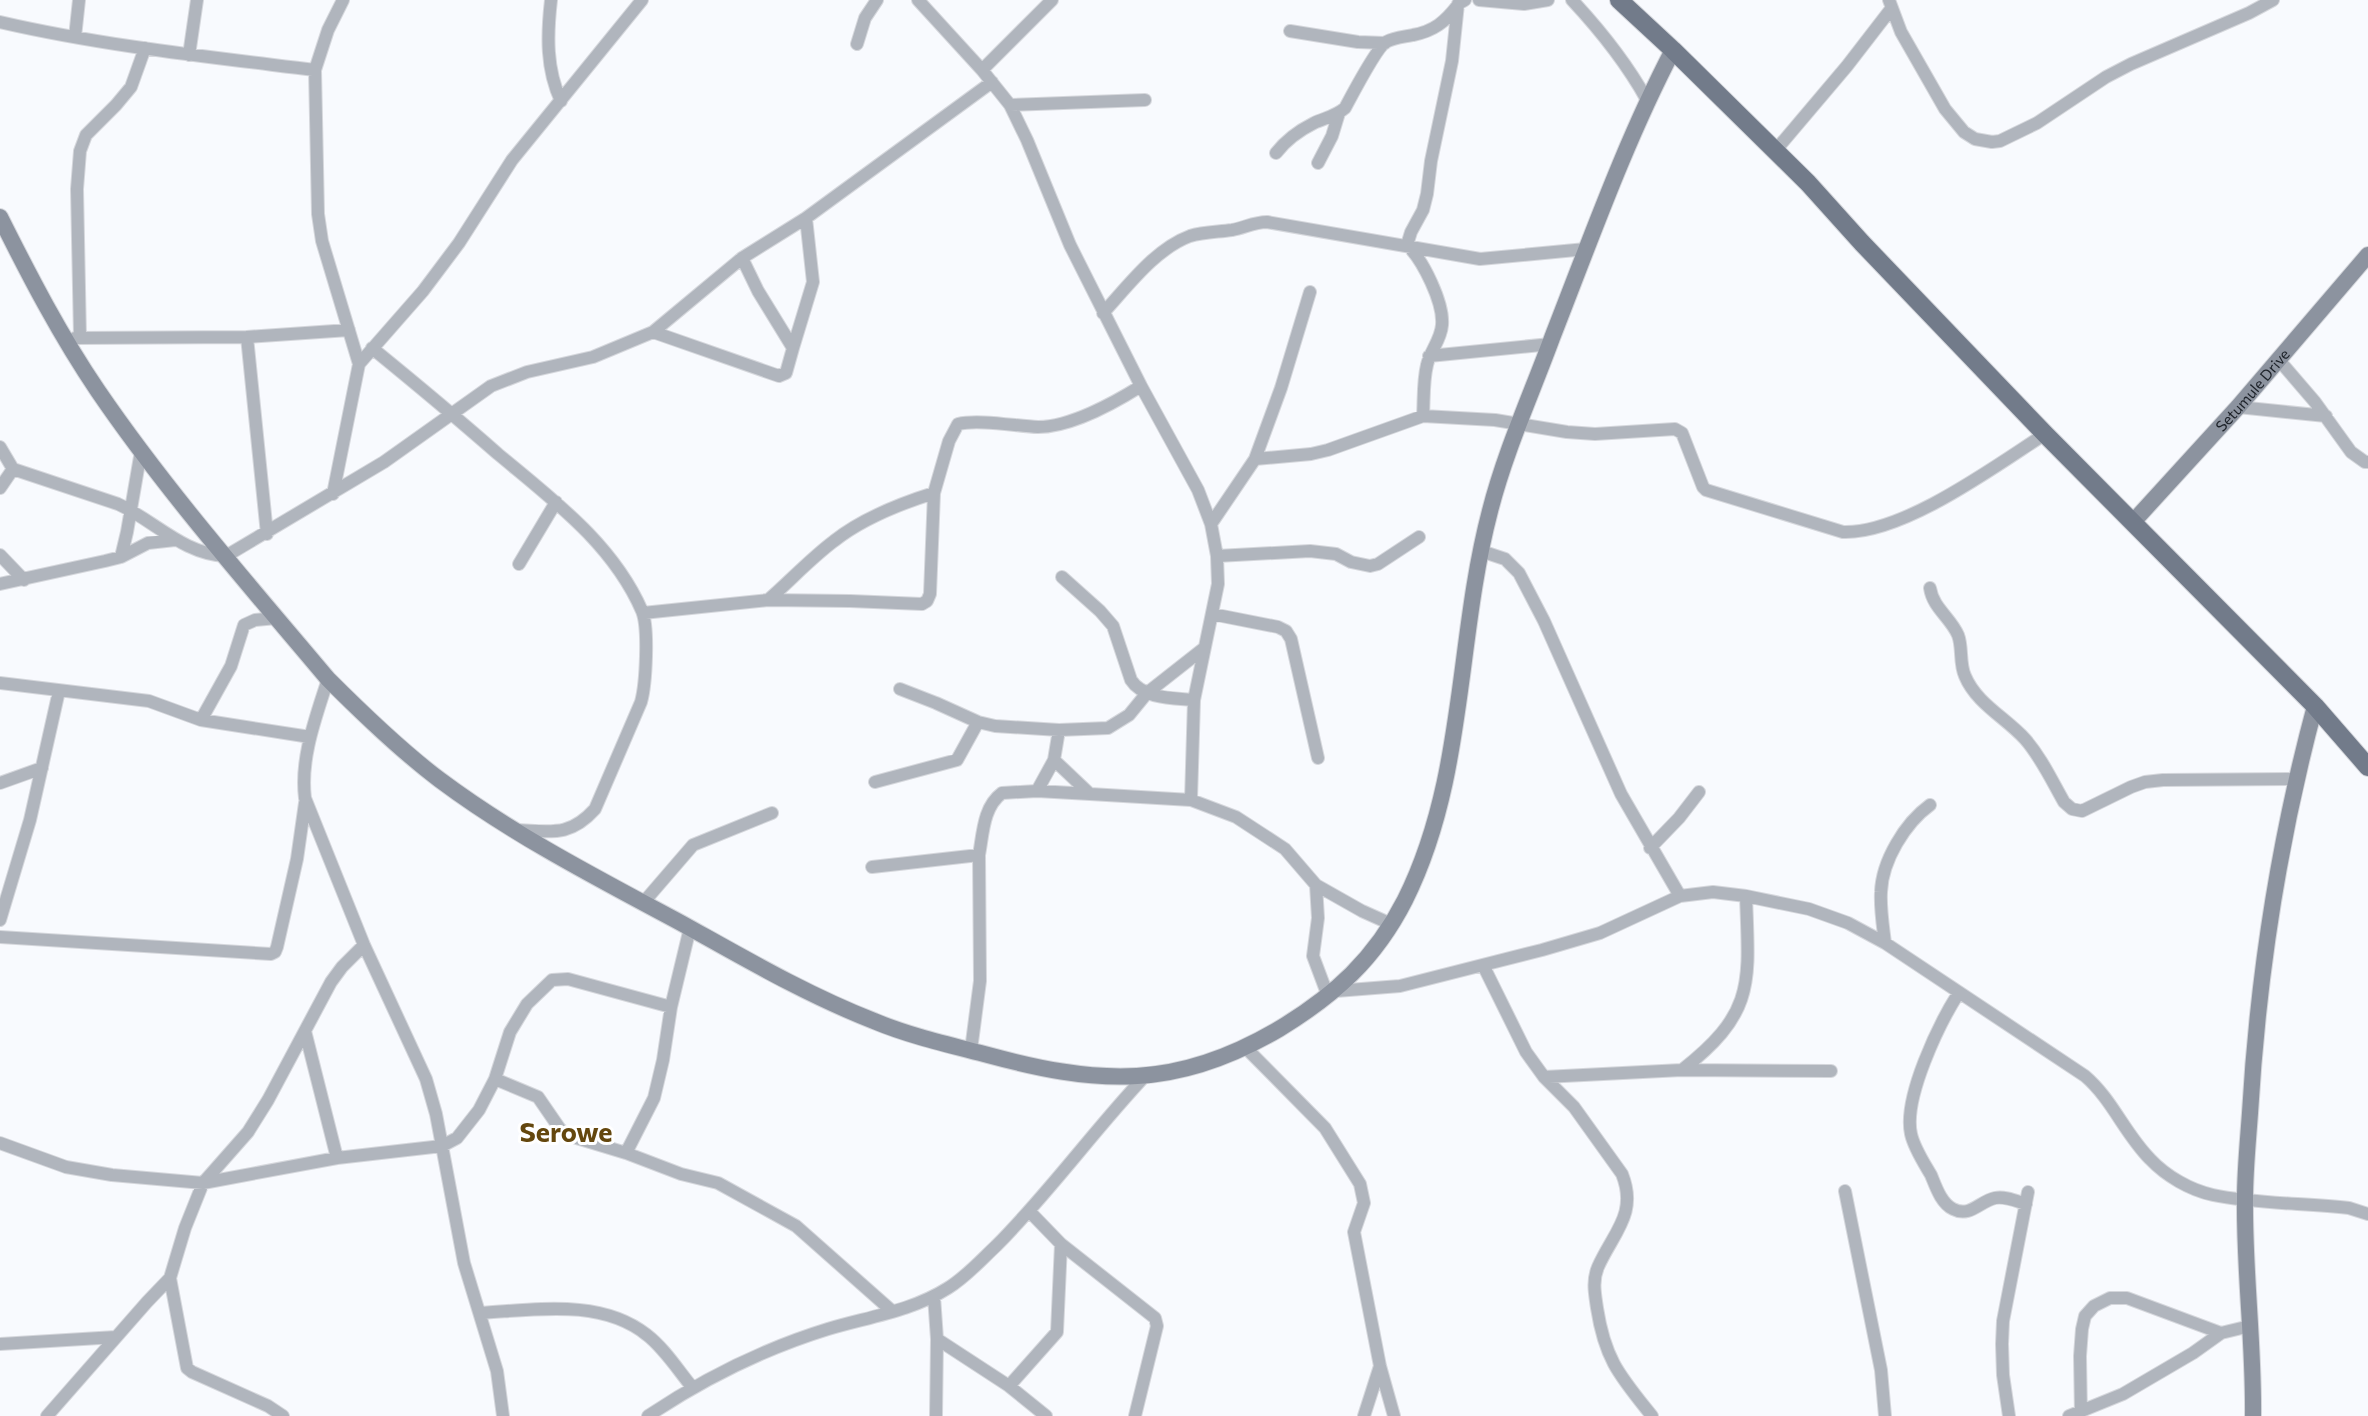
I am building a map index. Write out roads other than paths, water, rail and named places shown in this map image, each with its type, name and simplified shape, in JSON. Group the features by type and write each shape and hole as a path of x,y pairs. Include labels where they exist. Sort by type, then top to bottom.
{"main road":[{"path":"1619,0 1808,183 1862,243 2045,434 2315,706 2368,767"}],"street":[{"path":"75,37 79,0"},
{"path":"189,55 197,0"},
{"path":"333,494 359,364 322,241 318,214 315,70 328,30 343,0"},
{"path":"551,0 550,70 561,101"},
{"path":"359,364 423,291 459,243 512,160 642,0"},
{"path":"857,44 865,18 877,0"},
{"path":"918,0 982,70 1010,105 1027,140 1070,245 1141,386 1198,490 1211,524 1217,556 1218,584 1194,700 1191,800"},
{"path":"982,70 1052,0"},
{"path":"1479,0 1524,4 1548,0"},
{"path":"1572,0 1596,26 1638,83 1647,100"},
{"path":"1890,4 1906,41 1955,124 1975,139 1992,142 2000,141 2037,123 2131,63 2250,13 2273,0"},
{"path":"1290,32 1358,42 1384,43 1398,37 1429,32 1447,20 1461,2"},
{"path":"1407,245 1423,210 1427,194 1431,161 1452,61 1461,2"},
{"path":"1775,151 1847,66 1890,4"},
{"path":"0,22 75,37 189,55 315,70"},
{"path":"1276,153 1286,142 1312,124 1339,113 1345,108 1374,56 1384,43"},
{"path":"72,338 80,151 86,135 116,105 130,87 145,48"},
{"path":"0,217 41,300 72,338 98,391 141,451 328,679 361,712 434,776 513,830 643,903 786,980 868,1019 1028,1065 1061,1071 1118,1076 1146,1075 1201,1065 1246,1048 1332,994 1352,976 1391,924 1404,902 1430,844 1447,781 1481,551 1498,480 1586,249 1647,100 1673,50"},
{"path":"0,447 13,469 100,497 132,510 175,540 201,551 226,556 267,534 393,456 491,386 507,378 593,357 653,332 742,258 806,218 992,82"},
{"path":"1010,105 1145,100"},
{"path":"1318,163 1332,136 1339,113"},
{"path":"653,332 779,376 786,373 813,282 806,218"},
{"path":"1104,313 1143,270 1166,250 1194,235 1234,230 1251,223 1267,222 1480,259 1586,249"},
{"path":"1407,245 1421,264 1440,308 1442,325 1425,376 1423,416"},
{"name":"Setumule Drive","path":"2133,522 2238,407 2368,255"},
{"path":"742,258 758,291 793,348"},
{"path":"1211,524 1256,459 1281,388 1310,292"},
{"path":"72,338 247,337 349,330"},
{"path":"247,337 267,534"},
{"path":"1430,356 1551,344"},
{"path":"372,348 453,413 556,502 611,558 643,613 646,672 643,694 596,809 585,821 572,829 513,830"},
{"path":"2278,359 2326,416 2351,452 2368,462"},
{"path":"643,613 768,600 922,604 927,601 930,594 934,493 949,441 958,424 1040,427 1062,424 1117,400 1141,386"},
{"path":"2238,407 2326,416"},
{"path":"1256,459 1311,454 1328,450 1423,416 1465,417 1595,434 1675,429 1682,433 1706,490 1828,530 1858,533 1917,511 1962,488 2045,434"},
{"path":"121,557 132,510 141,451"},
{"path":"0,488 13,469"},
{"path":"768,600 833,541 855,526 889,509 934,493"},
{"path":"519,564 556,502"},
{"path":"1217,556 1310,551 1336,554 1351,562 1370,566 1378,564 1419,537"},
{"path":"0,584 121,557 148,543 175,540"},
{"path":"1481,551 1505,559 1519,573 1544,621 1621,794 1650,848 1680,896"},
{"path":"0,555 24,580"},
{"path":"1062,577 1113,626 1131,680 1137,687 1147,693 1194,700"},
{"path":"1930,588 1931,597 1959,637 1964,675 1981,699 2026,740 2064,802 2072,809 2082,811 2145,782 2295,779"},
{"path":"1212,614 1278,627 1286,631 1291,639 1318,758"},
{"path":"201,720 231,666 244,625 255,620 277,618"},
{"path":"900,689 978,722 1005,728 1059,730 1108,728 1129,715 1147,693 1203,649"},
{"path":"0,937 271,954 275,952 297,859 305,798 304,774 310,737 328,679"},
{"path":"0,683 148,701 201,720 310,737"},
{"path":"0,920 3,917 42,768 59,691"},
{"path":"2253,1416 2245,1199 2259,993 2280,855 2295,779 2315,706"},
{"path":"875,782 957,760 978,722"},
{"path":"1037,790 1054,760 1059,730"},
{"path":"1054,760 1090,794"},
{"path":"0,783 42,768"},
{"path":"971,1050 981,981 979,855 987,813 997,796 1008,791 1037,790 1191,800 1236,817 1268,836 1291,854 1316,885 1362,911 1391,924"},
{"path":"1650,848 1679,818 1699,792"},
{"path":"305,798 364,945 426,1079 442,1146 464,1263 497,1371 503,1416"},
{"path":"1885,943 1881,891 1884,874 1891,857 1914,819 1930,806"},
{"path":"643,903 693,845 772,813"},
{"path":"872,867 979,855"},
{"path":"1316,885 1318,918 1313,956 1332,994"},
{"path":"1332,994 1400,986 1600,933 1680,896 1713,892 1746,896 1809,909 1848,924 1885,943 2085,1076 2098,1087 2122,1125 2149,1159 2177,1181 2211,1195 2349,1208 2368,1214"},
{"path":"1682,1070 1710,1048 1730,1025 1741,1005 1747,980 1746,896"},
{"path":"626,1153 654,1098 663,1060 671,1007 690,928"},
{"path":"283,1416 268,1406 187,1368 171,1278 185,1228 202,1183 248,1132 342,967 364,945"},
{"path":"1483,965 1526,1052 1544,1077 1574,1107 1626,1183 1629,1198 1625,1218 1598,1268 1594,1285 1600,1328 1606,1350 1615,1369 1652,1416"},
{"path":"0,1143 76,1168 112,1175 202,1183 338,1158 442,1146 450,1143 462,1132 479,1110 495,1079 504,1046 516,1021 536,994 552,981 568,979 671,1007"},
{"path":"1958,993 1942,1019 1921,1071 1909,1120 1911,1136 1944,1202 1954,1210 1970,1212 1993,1198 2027,1198 2003,1321 2001,1344 2009,1416"},
{"path":"305,1031 338,1158"},
{"path":"1246,1048 1319,1121 1360,1184 1364,1203 1354,1232 1380,1366 1394,1416"},
{"path":"1544,1077 1682,1070 1831,1071"},
{"path":"648,1416 723,1370 777,1346 934,1296 963,1277 1030,1212 1111,1112 1146,1075"},
{"path":"495,1079 538,1097 564,1133 681,1174 718,1183 796,1226 892,1311"},
{"path":"1845,1191 1881,1370 1886,1416"},
{"path":"1030,1212 1061,1244 1155,1317 1157,1326 1135,1416"},
{"path":"1009,1386 1057,1332 1061,1244"},
{"path":"47,1416 171,1278"},
{"path":"934,1296 937,1339 936,1416"},
{"path":"2221,1333 2127,1298 2110,1298 2094,1306 2085,1316 2082,1329 2077,1415 2150,1379 2221,1333 2250,1326"},
{"path":"480,1313 578,1309 623,1320 648,1336 692,1387"},
{"path":"0,1344 116,1337"},
{"path":"937,1339 1009,1386 1046,1416"},
{"path":"1364,1416 1380,1366"}],"district":[{"name":"Serowe","path":"566,1131"}]}
